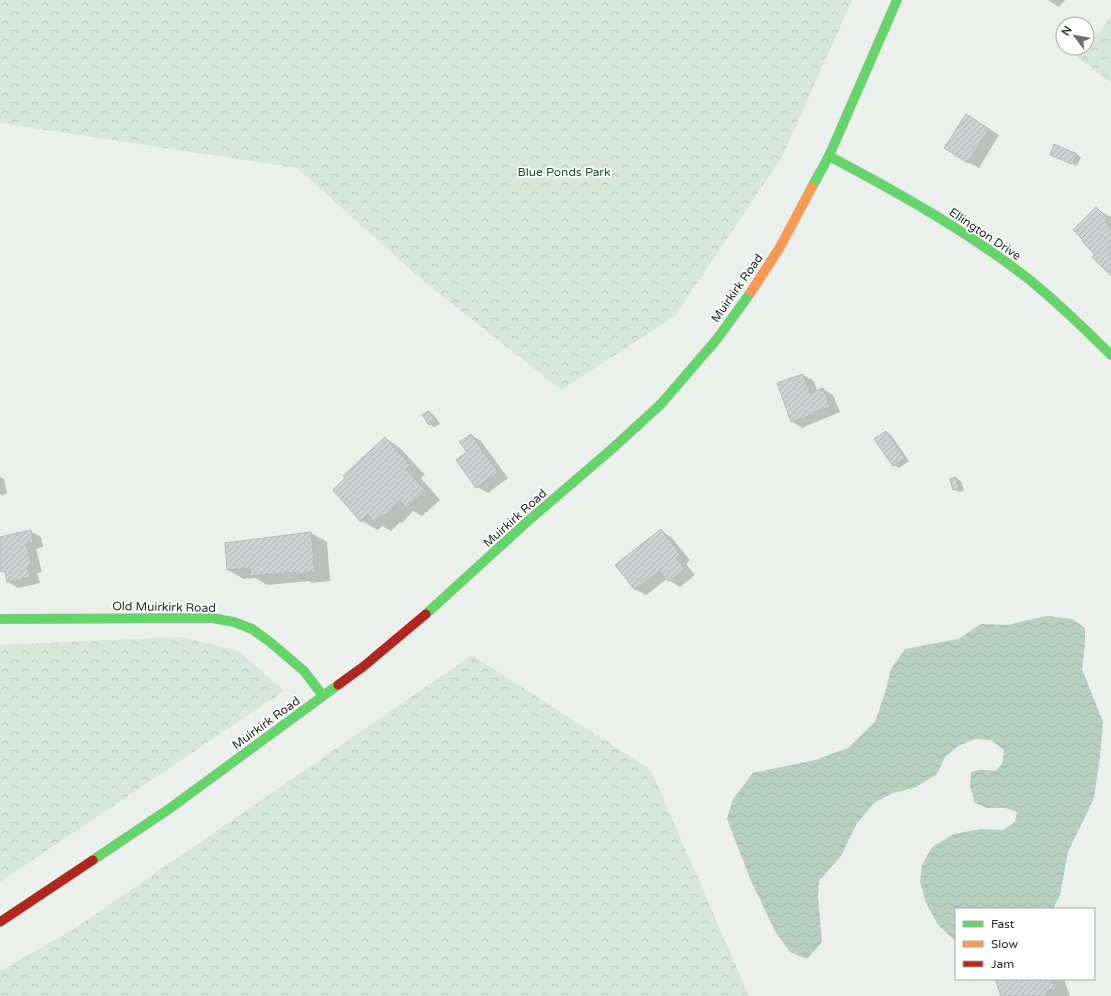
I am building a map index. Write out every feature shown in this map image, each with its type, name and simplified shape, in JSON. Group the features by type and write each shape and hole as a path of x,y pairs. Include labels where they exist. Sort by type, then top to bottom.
{"main road":[{"name":"Muirkirk Road","path":"0,922 169,809 364,666 433,608 528,521 613,448 661,404 712,344 751,292 780,247 829,156 897,0"},
{"name":"Ellington Drive","path":"829,156 870,177 948,223 1014,268 1078,322 1111,355"},
{"name":"Old Muirkirk Road","path":"0,619 212,618 234,622 252,629 270,642 304,671 323,696"}],"green space":[{"name":"Blue Ponds Park","path":"0,0 852,0 782,157 675,316 561,390 422,280 297,168 0,123"},
{"path":"1111,17 1111,83 1077,57 1095,56 1095,36"},
{"path":"182,637 239,651 284,691 0,882 0,645"},
{"path":"472,655 651,770 749,996 0,996 0,971 74,929"}],"water":[{"path":"1046,616 1072,619 1085,628 1085,645 1082,669 1103,722 1094,798 1068,852 1060,895 1054,908 955,908 954,940 938,925 926,903 920,882 922,865 932,847 954,834 981,829 1003,830 1015,822 1017,812 1006,808 987,808 975,803 970,787 971,773 979,770 995,771 1002,764 1004,750 991,740 975,739 958,746 945,757 937,774 916,787 891,794 874,803 857,823 841,856 819,881 818,897 822,942 807,959 790,952 776,933 751,881 727,819 733,799 753,773 815,760 848,748 875,722 891,669 905,649 958,639 981,624 1008,625"}],"building":[{"path":"966,114 989,129 968,163 944,148"},
{"path":"1054,144 1077,154 1072,164 1050,155"},
{"path":"1096,207 1107,218 1104,221 1111,228 1111,276 1092,257 1095,255 1073,230"},
{"path":"803,374 810,393 823,388 830,407 791,422 777,383"},
{"path":"429,411 435,421 429,425 422,415"},
{"path":"886,431 905,458 893,466 874,439"},
{"path":"471,434 498,472 476,488 456,460 467,452 459,442"},
{"path":"385,437 410,465 406,469 425,490 406,508 399,500 385,515 384,514 374,522 368,515 361,522 333,490 345,478 343,476"},
{"path":"956,477 959,488 953,490 950,479"},
{"path":"661,529 680,554 676,558 685,569 669,582 660,571 635,590 615,565"},
{"path":"31,530 33,542 26,544 32,566 27,567 30,577 7,582 5,571 1,572 0,569 0,537"},
{"path":"311,532 315,572 296,574 295,572 250,576 250,568 227,570 225,543"},
{"path":"995,980 1052,980 1056,989 1046,992 1047,996 1001,996"}],"traffic: fast":[{"path":"812,187 829,156 897,0"},
{"path":"829,156 880,183 979,243 1026,277 1111,355"},
{"path":"426,614 528,521 613,448 661,404 717,339 751,292"},
{"path":"0,619 212,618 234,622 252,629 270,642 304,671 323,696"},
{"path":"93,860 169,809 338,685"}],"traffic: slow":[{"path":"751,292 780,247 812,187"}],"traffic: jam":[{"path":"338,685 364,666 426,614"},
{"path":"0,922 93,860"}]}
